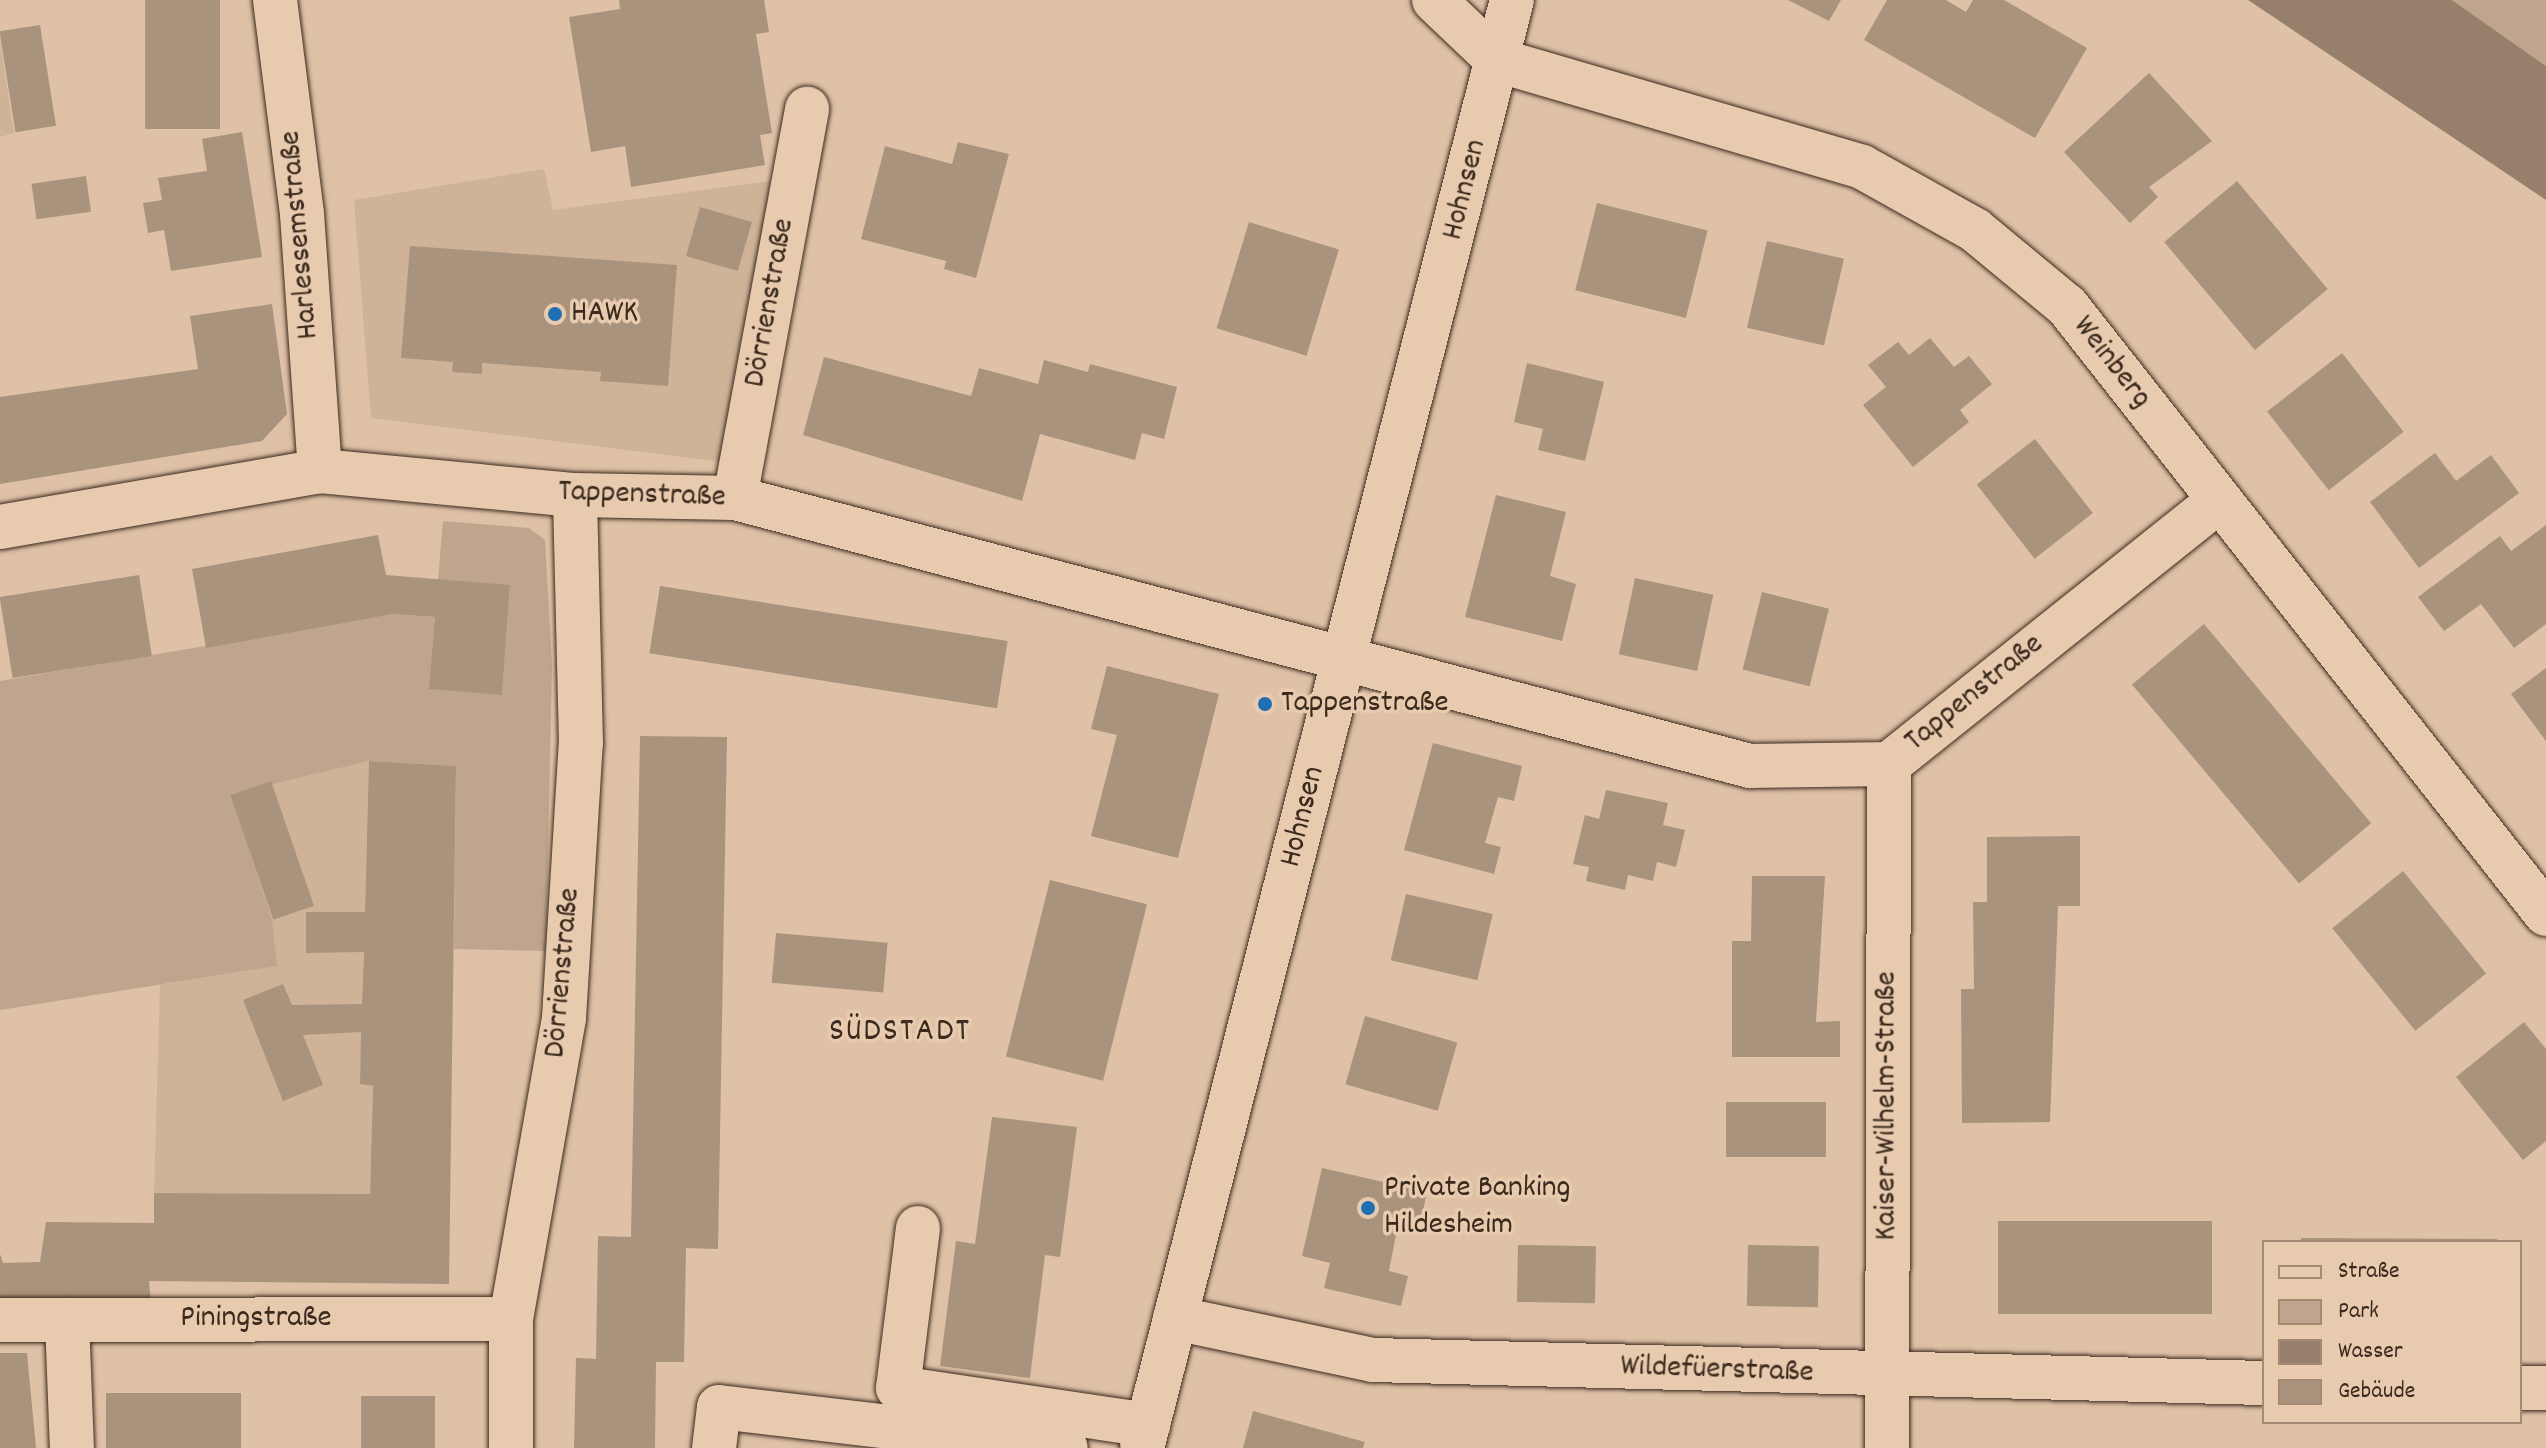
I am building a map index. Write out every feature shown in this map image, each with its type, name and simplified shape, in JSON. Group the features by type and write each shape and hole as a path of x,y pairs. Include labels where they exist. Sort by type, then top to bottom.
{"street":[{"name":"Harlessemstraße","path":"275,0 302,214 320,471"},
{"path":"1434,0 1497,60"},
{"name":"Hohnsen","path":"1145,1437 1512,0"},
{"name":"Weinberg","path":"1497,60 1862,167 1975,230 2067,306 2546,914"},
{"name":"Dörrienstraße","path":"735,498 807,109"},
{"name":"Tappenstraße","path":"0,527 320,471 575,495 735,498 1750,766 1889,764 2220,500"},
{"name":"Dörrienstraße","path":"511,1448 511,1319 564,1018 581,743 575,495"},
{"name":"Kaiser-Wilhelm-Straße","path":"1887,1448 1889,764"},
{"path":"918,1228 898,1388 1145,1437"},
{"name":"Wildefüerstraße","path":"1175,1318 1373,1360 1887,1376 2262,1383"},
{"name":"Piningstraße","path":"0,1320 511,1319"},
{"path":"67,1320 72,1448"},
{"path":"2522,1388 2546,1388"},
{"path":"714,1448 719,1407 1066,1448"}],"shaded area":[{"path":"0,40 14,133 0,137"},
{"name":"HAWK","path":"544,169 553,210 771,181 722,462 371,418 354,200"},
{"path":"369,761 360,1084 373,1086 370,1194 154,1193 160,985 277,966 230,794"}],"green space":[{"path":"2452,0 2546,0 2546,66"},
{"path":"443,521 529,528 545,540 552,665 546,951 454,949 456,766 369,761 231,794 272,920 277,966 0,1010 0,681 393,614 435,617 430,689 502,694 510,586 438,580"}],"water":[{"path":"2248,0 2452,0 2546,66 2546,200"}],"building":[{"path":"145,0 220,0 220,129 145,129"},
{"path":"619,0 764,0 769,32 756,34 772,133 760,135 765,165 631,187 625,146 591,152 569,17 620,9"},
{"path":"1788,0 1841,0 1829,21"},
{"path":"1887,0 1946,0 1966,12 1973,0 2004,0 2087,48 2035,138 1864,40"},
{"path":"40,25 56,126 15,132 0,31"},
{"path":"2149,73 2212,141 2149,187 2158,197 2130,223 2064,152"},
{"path":"242,132 262,257 171,271 164,230 148,233 143,203 162,200 158,178 207,171 202,139"},
{"path":"958,142 1009,154 976,278 944,269 946,261 861,239 885,146 952,164"},
{"path":"86,176 91,212 37,219 32,184"},
{"path":"2237,181 2328,289 2255,350 2164,242"},
{"path":"1597,203 1708,231 1686,318 1575,290"},
{"path":"700,207 752,222 738,271 686,256"},
{"path":"1249,222 1339,249 1306,356 1217,328"},
{"path":"1767,241 1844,259 1824,345 1747,328"},
{"path":"410,246 677,265 668,386 600,381 601,372 482,363 482,374 452,372 453,362 401,358"},
{"path":"272,304 287,414 262,441 0,484 0,397 198,369 190,316"},
{"path":"1930,338 1954,367 1969,356 1992,384 1960,410 1969,422 1913,467 1863,405 1886,387 1868,365 1898,342 1909,355"},
{"path":"2342,353 2404,432 2329,490 2267,411"},
{"path":"824,357 971,396 979,368 1038,384 1044,360 1088,372 1090,364 1177,387 1164,439 1142,433 1135,460 1040,434 1022,501 803,435"},
{"path":"1527,363 1604,382 1585,461 1538,450 1543,429 1514,422"},
{"path":"2035,439 2093,513 2035,559 1977,485"},
{"path":"2435,453 2456,481 2491,455 2519,493 2419,568 2370,502"},
{"path":"1496,495 1566,512 1550,576 1576,584 1562,641 1465,617"},
{"path":"2546,525 2546,624 2514,648 2481,604 2444,631 2418,597 2500,536 2511,551"},
{"path":"378,535 386,575 510,585 502,695 429,689 435,617 393,614 206,648 192,569"},
{"path":"139,575 152,656 13,678 0,597"},
{"path":"1635,578 1713,595 1697,671 1619,654"},
{"path":"660,586 1008,641 997,708 649,653"},
{"path":"1762,592 1829,609 1810,686 1743,670"},
{"path":"2204,624 2371,823 2299,884 2132,684"},
{"path":"1107,666 1219,694 1178,858 1091,836 1117,735 1091,729"},
{"path":"2546,668 2546,741 2511,694"},
{"path":"640,736 727,737 718,1249 686,1248 684,1362 656,1362 655,1448 574,1448 576,1358 596,1359 598,1236 631,1237"},
{"path":"1433,743 1522,766 1514,801 1498,797 1485,843 1501,847 1494,874 1404,850"},
{"path":"369,761 456,766 449,1284 149,1281 151,1304 0,1304 0,1254 3,1263 40,1262 46,1222 154,1223 154,1193 370,1194 373,1086 360,1084 361,1032 303,1035 323,1085 283,1101 243,1000 283,984 292,1005 362,1004 364,952 306,953 306,912 365,912"},
{"path":"271,781 314,906 273,920 230,795"},
{"path":"1606,790 1668,803 1663,825 1685,830 1676,867 1657,862 1653,881 1628,875 1625,890 1586,881 1589,867 1573,864 1585,815 1599,819"},
{"path":"2080,836 2080,906 2058,906 2050,1122 1962,1123 1961,989 1974,989 1973,902 1987,902 1987,837"},
{"path":"2403,871 2486,974 2415,1031 2332,928"},
{"path":"1752,876 1825,876 1816,1022 1840,1021 1840,1057 1732,1057 1732,941 1751,941"},
{"path":"1050,880 1147,904 1103,1081 1006,1057"},
{"path":"1406,894 1493,914 1477,980 1391,960"},
{"path":"776,933 888,943 883,993 772,983"},
{"path":"1365,1016 1457,1042 1438,1111 1345,1084"},
{"path":"2524,1022 2546,1049 2546,1141 2523,1160 2456,1077"},
{"path":"1726,1102 1826,1102 1826,1157 1726,1157"},
{"path":"992,1117 1077,1127 1060,1257 1045,1255 1030,1378 940,1366 956,1241 975,1244"},
{"name":"Private Banking Hildesheim","path":"1322,1168 1427,1192 1419,1229 1398,1224 1389,1271 1408,1276 1401,1306 1324,1288 1330,1263 1302,1256"},
{"path":"1998,1221 2212,1221 2212,1314 1998,1314"},
{"path":"2301,1238 2497,1239 2497,1240"},
{"path":"1518,1245 1596,1246 1595,1303 1517,1302"},
{"path":"1748,1245 1819,1246 1818,1307 1747,1306"},
{"path":"0,1353 27,1353 36,1448 0,1448"},
{"path":"106,1393 241,1393 241,1448 106,1448"},
{"path":"361,1396 435,1396 435,1448 361,1448"},
{"path":"1253,1411 1365,1442 1363,1448 1243,1448"}],"place":[{"name":"HAWK","path":"555,314"},
{"name":"Tappenstraße","path":"1265,704"},
{"name":"Private Banking Hildesheim","path":"1368,1208"}],"district":[{"name":"SÜDSTADT","path":"900,1033"}]}
